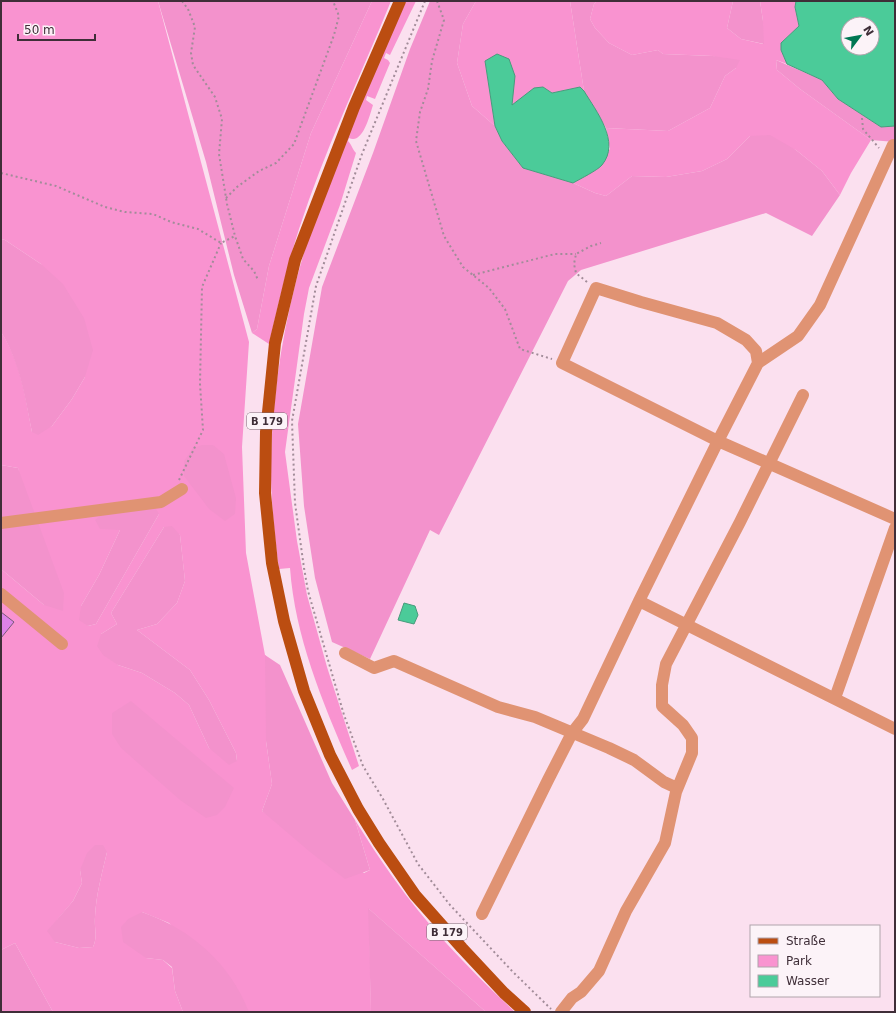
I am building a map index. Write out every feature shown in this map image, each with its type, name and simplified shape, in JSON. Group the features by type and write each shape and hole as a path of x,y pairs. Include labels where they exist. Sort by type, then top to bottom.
{"main road":[{"name":"B 179","path":"400,1 354,107 295,260 275,343 266,432 265,486 272,563 284,621 304,691 330,755 358,809 416,895 462,948 504,993 525,1012"}],"lane":[{"path":"482,914 572,733 583,719 639,601 758,363 798,336 820,305 891,150"},
{"path":"758,363 756,351 746,340 717,323 596,288 562,363 718,441 895,519"},
{"path":"561,1012 572,998 581,992 599,971 626,910 665,843 677,788 692,752 692,738 683,725 662,706 662,685 666,664 740,522 803,395"},
{"path":"1,522 161,502 180,490"},
{"path":"835,698 895,528"},
{"path":"1,594 62,644"},
{"path":"639,601 895,729"},
{"path":"345,653 374,668 394,661 498,707 535,717 634,760 664,782 677,788"}],"path":[{"path":"182,1 188,9 195,27 191,53 193,64 215,97 222,119 219,154 226,198 235,236 243,259 254,271 258,280"},
{"path":"226,198 237,187 259,171 276,163 294,144 334,35 339,16 333,1"},
{"path":"425,1 362,154 316,286 292,421 295,504 308,591 344,715 363,766 383,799 418,864 450,905 513,972 555,1012"},
{"path":"436,1 444,20 432,62 428,89 420,112 416,141 444,236 462,267 489,288 505,309 520,349 562,363"},
{"path":"862,118 863,129 881,150 891,150"},
{"path":"1,173 56,186 104,206 125,212 153,214 171,222 198,229 221,243"},
{"path":"180,490 179,478 203,430 200,384 202,287 221,243 235,236"},
{"path":"473,275 555,254 576,254 591,246 601,243"},
{"path":"576,254 574,264 576,273 596,288"}],"green space":[{"path":"1,1 158,1 249,342 242,447 246,553 265,655 280,671 266,741 272,784 262,811 364,873 370,870 355,820 387,869 434,930 515,1012 486,1012 369,909 371,1012 249,1012 169,923 142,912 146,958 163,960 172,968 175,991 183,1012 53,1012 15,943 1,950 1,569 44,605 18,468 1,465 1,332 8,344 18,368 32,432 52,426 72,399 85,377 41,264 5,240 1,239","holes":["159,514 96,624 88,626 81,606 99,575 120,530","164,527 180,535 185,581 177,603 157,624 137,630 190,670 209,700 236,753 237,761 209,748 189,705 175,693 142,673 118,665 101,634 117,624 111,613","107,852 97,901 95,921 96,936 93,947 79,948 55,942 57,920 73,901 82,883 80,870"]},
{"path":"372,1 391,1 331,143 309,200 299,229 279,300 269,344 252,333 257,329 269,266 311,133"},
{"path":"406,1 416,1 390,55 386,53 384,58 390,63 375,99 367,96 366,100 373,105 368,121 362,133 358,137 354,139 349,138 348,141 356,153 340,205 309,288 285,452 297,541 307,595 327,667 359,766 352,770 321,696 304,646 293,594 290,568 279,569 271,484 273,423 285,329 309,237 339,155"},
{"path":"476,1 570,1 584,91 580,87 552,93 543,87 523,97 512,106 485,61 495,126 472,106 457,63 463,24"},
{"path":"597,1 733,1 727,28 741,39 763,44 763,21 760,1 796,1 795,7 799,26 781,43 781,50 787,64 776,60 777,70 800,89 871,140 851,173 840,195 822,171 796,150 750,136 727,159 702,171 666,177 632,176 606,196 595,193 573,183 586,175 610,149 606,128 668,131 710,108 725,76 736,68 713,56 663,54 658,50 632,55 609,43 595,28 590,19 594,4"}],"shaded area":[{"path":"158,1 372,1 311,133 269,266 257,329 252,333 234,275 206,162"},
{"path":"430,1 476,1 463,24 457,63 472,106 495,126 502,141 523,168 573,183 595,193 606,196 632,176 666,177 702,171 727,159 750,136 770,135 796,150 822,171 840,195 812,236 766,213 581,270 568,281 439,535 430,530 370,659 332,642 315,578 304,506 298,424 322,287 373,153 410,49"},
{"path":"570,1 597,1 594,4 590,19 595,28 609,43 632,55 658,50 663,54 713,56 740,60 736,68 725,76 710,108 668,131 606,128 584,91"},
{"path":"733,1 760,1 764,44 741,39 727,28"},
{"path":"776,60 822,80 838,99 881,127 895,126 895,142 871,140 800,89 777,70"},
{"path":"1,239 5,240 41,264 63,284 84,318 93,350 85,377 72,399 52,426 38,435 32,432 17,368 8,344 1,332"},
{"path":"202,445 213,445 224,454 236,498 235,514 225,521 209,509 184,476 184,461 193,448"},
{"path":"1,465 18,468 64,593 63,611 44,605 1,569"},
{"path":"152,502 159,514 96,624 88,626 79,620 81,606 99,575 120,530 100,529 95,520 102,514"},
{"path":"172,526 180,535 185,581 177,603 157,624 137,630 190,670 209,700 236,753 237,761 229,765 209,748 189,705 175,693 142,673 118,665 103,655 97,646 101,634 117,624 111,613 164,527"},
{"path":"265,655 280,665 332,783 355,820 370,870 345,879 310,852 262,811 272,784 266,741"},
{"path":"131,701 234,788 225,807 217,815 206,818 180,800 121,748 112,734 112,713"},
{"path":"95,845 103,845 107,852 97,901 95,921 96,936 93,947 79,948 55,942 47,931 73,901 82,883 80,870 87,853"},
{"path":"368,908 486,1012 371,1012"},
{"path":"142,912 177,928 207,950 220,963 231,978 241,994 249,1012 183,1012 175,991 172,967 163,960 146,958 123,942 121,927 128,919"},
{"path":"15,943 53,1012 1,1012 1,950"}],"water":[{"path":"796,1 895,1 895,126 881,127 838,99 822,80 787,64 781,50 781,43 799,26 795,7"},
{"path":"497,54 509,59 515,76 512,105 534,88 543,87 552,93 580,87 584,91 600,117 608,137 609,147 607,156 600,167 573,183 523,168 502,141 495,126 485,61"},
{"path":"404,603 415,606 418,615 414,624 398,620"}],"building":[{"path":"1,612 14,622 1,638"}]}
